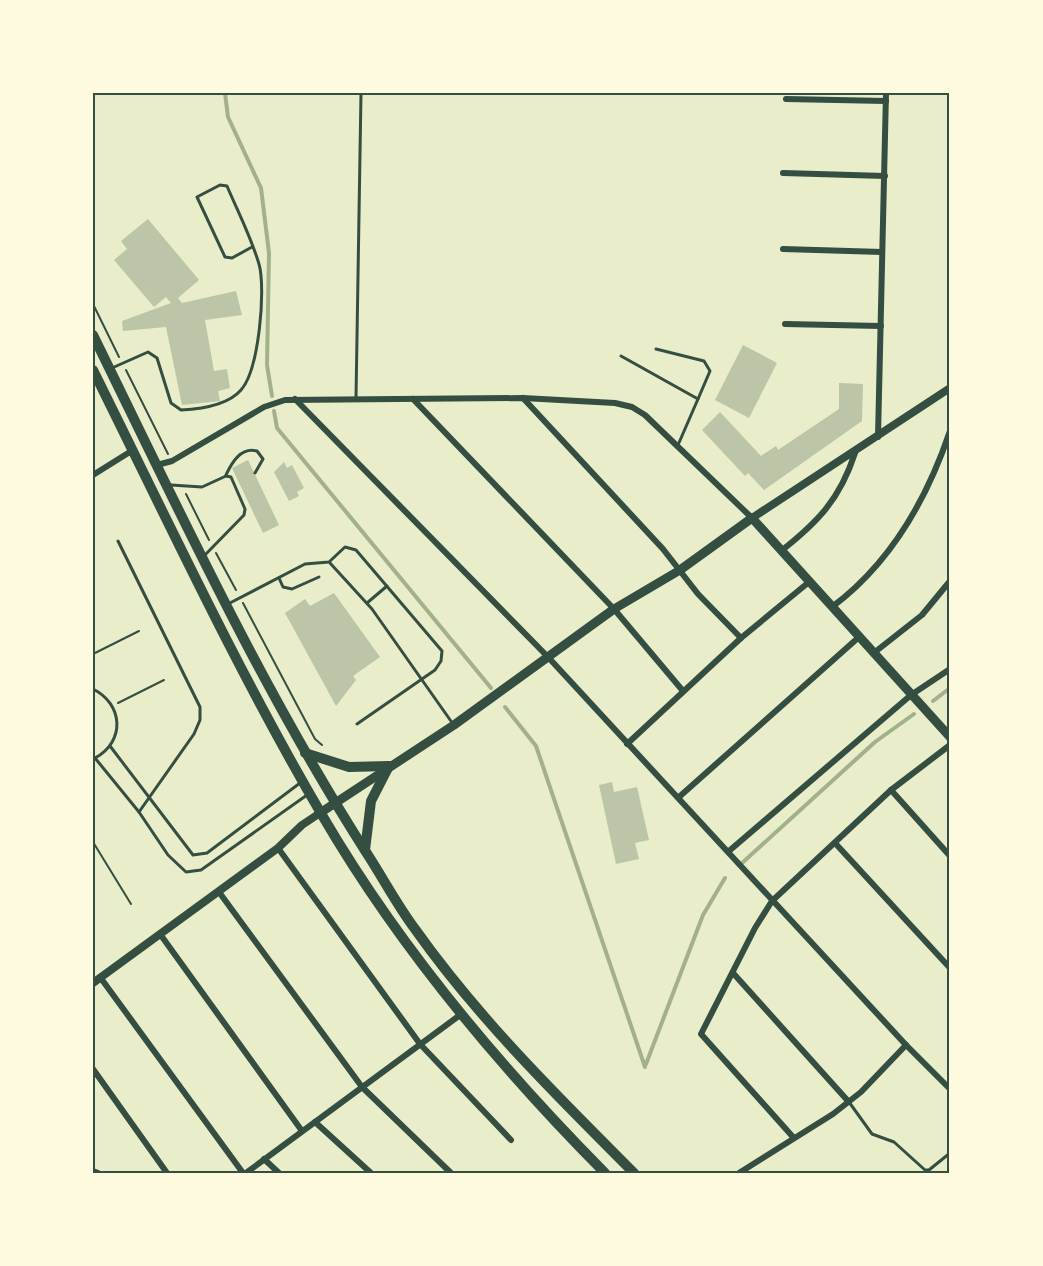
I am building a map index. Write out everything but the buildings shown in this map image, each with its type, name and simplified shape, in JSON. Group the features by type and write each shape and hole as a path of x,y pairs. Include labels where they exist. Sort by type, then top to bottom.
{"main road":[{"path":"93,335 226,605 305,753 414,928 474,1004 579,1118 634,1173"},
{"path":"93,370 243,672 320,813 399,932 460,1015 605,1173"},
{"path":"320,813 388,766 454,725 614,609 680,570 752,518 950,737"},
{"path":"305,753 336,764 360,769 388,766"},
{"path":"365,850 371,801 388,766"}],"street":[{"path":"878,437 886,93"},
{"path":"786,99 886,101"},
{"path":"783,172 885,176"},
{"path":"783,249 882,252"},
{"path":"785,324 881,326"},
{"path":"157,465 172,461 264,407 295,399 523,399 615,403 632,407 752,518 855,453 950,388"},
{"path":"295,399 548,657 627,744 679,796 772,901 950,1089"},
{"path":"413,399 614,609 683,691"},
{"path":"523,399 680,570 698,594 741,638"},
{"path":"832,607 868,575 900,536 924,496 950,431"},
{"path":"93,475 133,450"},
{"path":"781,551 810,529 829,507 844,481 855,453"},
{"path":"875,652 922,615 950,581"},
{"path":"627,744 741,638 809,582"},
{"path":"679,796 860,637"},
{"path":"729,851 912,694 950,669"},
{"path":"793,1137 701,1034 755,928 772,901 891,790 950,745"},
{"path":"891,790 950,856"},
{"path":"93,983 279,848 302,825 320,813"},
{"path":"835,843 950,968"},
{"path":"279,848 420,1044 511,1140"},
{"path":"219,892 362,1087 451,1173"},
{"path":"160,934 303,1131"},
{"path":"733,974 848,1101"},
{"path":"100,977 244,1173 460,1015"},
{"path":"739,1173 750,1170 793,1137 833,1114 861,1092 906,1045"},
{"path":"93,1070 167,1173"},
{"path":"315,1122 371,1173"},
{"path":"264,1159 279,1173"},
{"path":"93,1171 98,1173"}],"lane":[{"path":"356,400 361,93"},
{"path":"110,370 148,352 152,353 157,358 171,403 181,410 224,402 242,390 253,360 262,306 260,266 227,186 220,185 197,197 225,257 232,258 252,247"},
{"path":"656,349 704,361 710,371 677,447"},
{"path":"621,356 698,399"},
{"path":"167,484 202,487 226,476 238,456 250,450 257,451 263,459 255,473"},
{"path":"203,557 244,515 245,509 236,482 226,476"},
{"path":"118,541 200,706 200,720 194,734 139,812"},
{"path":"226,605 305,564 329,562 336,553 351,547 442,651 441,662 423,679 357,724"},
{"path":"329,562 367,603 454,725"},
{"path":"279,578 283,587 292,589 319,577"},
{"path":"367,603 387,586"},
{"path":"93,689 112,702 116,728 110,746 94,758 139,812 168,855 181,869 193,872 201,870 311,793"},
{"path":"110,746 189,853 197,855 207,852 304,781"},
{"path":"848,1101 872,1134 894,1142 923,1171 929,1170 950,1153"}],"path":[{"path":"93,304 172,461"},
{"path":"182,487 315,739 335,756 336,764"},
{"path":"93,654 139,631"},
{"path":"113,706 164,680"},
{"path":"93,843 131,904"}],"waterway":[{"path":"225,93 228,117 261,188 269,253 267,365 272,396"},
{"path":"274,411 277,428 491,688"},
{"path":"933,701 950,688"},
{"path":"505,707 536,746 645,1067"},
{"path":"741,864 875,742 914,714"},
{"path":"646,1064 703,915 725,878"}]}
